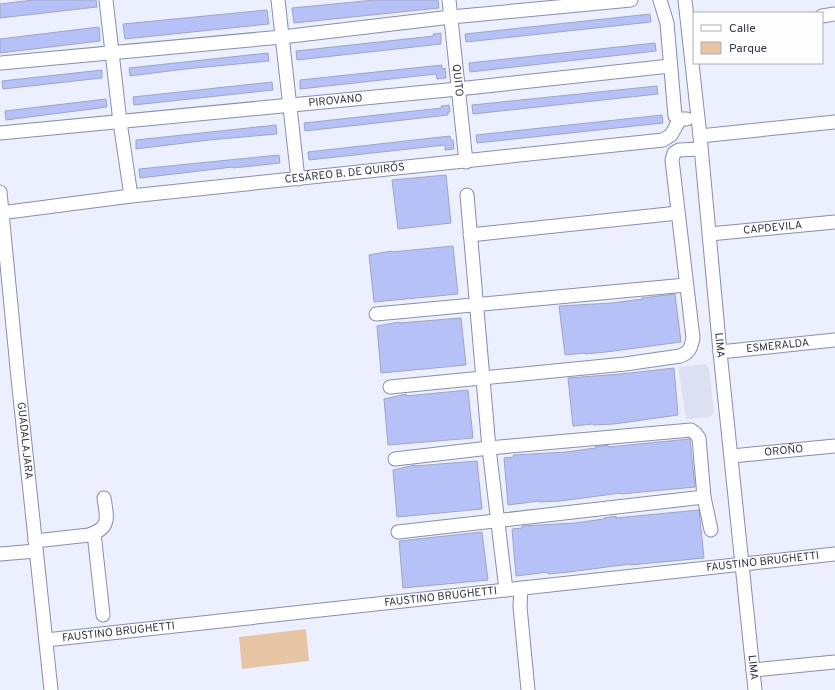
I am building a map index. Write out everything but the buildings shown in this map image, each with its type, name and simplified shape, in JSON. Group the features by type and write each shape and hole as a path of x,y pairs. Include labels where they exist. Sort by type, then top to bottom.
{"street":[{"path":"106,0 130,196"},
{"path":"278,0 298,179"},
{"name":"QUITO","path":"449,0 466,162"},
{"path":"0,64 282,37 451,17 631,0"},
{"path":"660,0 667,22 675,116 680,119 698,119"},
{"name":"LIMA","path":"685,0 691,30 693,55"},
{"path":"823,16 835,14"},
{"name":"LIMA","path":"694,64 720,352 756,690"},
{"name":"PIROVANO","path":"0,133 289,106 670,66"},
{"name":"CESÁREO B. DE QUIRÓS","path":"1,213 130,196 466,162 663,140 671,135 680,119"},
{"path":"390,387 625,364 686,354 692,346 693,338 672,160 674,152 700,142 835,122"},
{"name":"GUADALAJARA","path":"0,192 35,546 51,690"},
{"path":"467,195 489,448 506,590"},
{"path":"470,235 678,213"},
{"name":"CAPDEVILA","path":"710,234 835,222"},
{"path":"376,314 686,285"},
{"name":"ESMERALDA","path":"720,352 835,340"},
{"path":"395,459 489,448 691,430 699,438 704,497 711,530"},
{"name":"OROÑO","path":"732,456 835,446"},
{"path":"398,532 704,497"},
{"path":"0,554 97,532 106,523 107,517 104,498"},
{"path":"94,533 103,615"},
{"name":"FAUSTINO BRUGHETTI","path":"46,640 835,554"},
{"path":"521,588 520,606 528,690"},
{"path":"753,670 835,662"}],"shaded area":[{"path":"705,364 709,368 714,412 710,417 686,419 678,367"}],"green space":[{"path":"306,629 309,661 242,669 239,637"}]}
